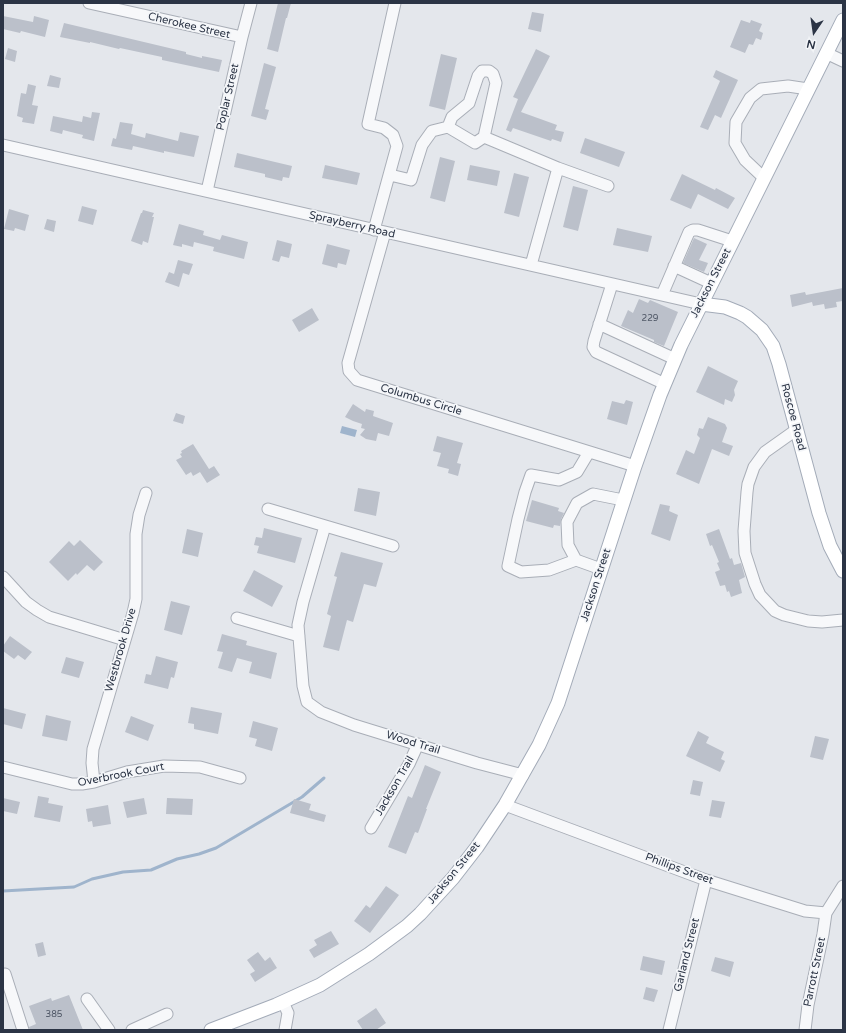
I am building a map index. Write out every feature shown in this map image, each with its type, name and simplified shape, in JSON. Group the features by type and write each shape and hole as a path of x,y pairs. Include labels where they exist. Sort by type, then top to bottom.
{"main road":[{"name":"Jackson Street","path":"211,1030 236,1025 320,985 369,954 420,914 453,878 477,847 505,805 539,745 558,703 634,466 675,358 843,20"},
{"name":"Roscoe Road","path":"701,304 725,307 740,313 755,323 770,342 776,355 819,513 830,546 843,571"}],"street":[{"name":"Cherokee Street","path":"89,3 242,37"},
{"name":"Poplar Street","path":"207,191 251,3"},
{"path":"380,231 397,146 393,135 384,128 368,124 395,3"},
{"path":"826,53 843,61"},
{"path":"390,175 411,180 422,145 432,131 448,127 475,143 484,137 496,83 493,74 489,71 482,71 478,76 469,103 452,117 448,127"},
{"path":"764,178 745,160 735,143 736,122 750,98 760,89 788,86 808,89"},
{"path":"484,137 558,168 608,186"},
{"name":"Sprayberry Road","path":"3,145 701,304"},
{"path":"531,265 558,168"},
{"path":"662,295 689,232 698,230 732,241"},
{"name":"Columbus Circle","path":"380,231 348,363 348,371 357,380 634,466"},
{"path":"674,266 711,283"},
{"path":"612,284 593,347 596,352 665,384"},
{"path":"599,324 675,358"},
{"path":"796,430 765,452 754,468 748,484 747,492 744,531 745,553 760,595 775,610 784,615 808,621 828,622 843,620"},
{"path":"589,452 577,472 559,480 531,475 518,519 508,566 521,572 548,570 576,560 601,569"},
{"name":"Westbrook Drive","path":"94,782 92,763 93,749 136,598 136,534 139,515 146,493"},
{"path":"576,560 568,545 567,522 577,503 593,494 623,500"},
{"path":"268,508 393,546"},
{"path":"237,618 299,636 298,625 303,602 325,526"},
{"path":"3,577 26,602 49,617 125,640"},
{"name":"Wood Trail","path":"299,636 303,686 307,702 321,712 354,725 477,763 523,775"},
{"name":"Jackson Trail","path":"371,828 409,764 418,744"},
{"name":"Overbrook Court","path":"3,768 72,784 94,782 127,772 164,766 200,767 240,778"},
{"name":"Phillips Street","path":"505,805 706,880 806,910 826,913"},
{"name":"Garland Street","path":"669,1030 706,880"},
{"path":"826,913 843,886"},
{"name":"Parrott Street","path":"805,1030 808,1005 826,913"},
{"path":"5,974 23,1030"},
{"path":"87,999 109,1030"},
{"path":"283,1002 288,1013 285,1030"},
{"path":"132,1030 168,1014"}],"water":[{"path":"342,426 357,430 355,437 340,433"}],"building":[{"path":"278,3 291,3 278,52 267,49"},
{"path":"532,12 544,14 541,32 528,29"},
{"path":"3,16 33,22 34,16 49,20 45,37 21,31 20,33 3,29"},
{"path":"741,20 750,23 751,20 762,24 759,31 763,33 761,40 756,38 753,45 749,44 745,53 730,47"},
{"path":"64,23 186,52 186,54 202,58 202,56 222,60 219,72 162,60 162,57 60,37"},
{"path":"8,48 17,51 15,62 5,59"},
{"path":"536,49 550,56 521,112 557,125 555,130 564,132 561,142 552,139 551,141 513,128 511,132 506,130 518,99 513,97"},
{"path":"441,54 457,58 445,110 429,106"},
{"path":"264,63 276,67 265,109 269,110 266,120 251,116"},
{"path":"716,70 738,80 721,118 715,115 708,130 700,127 720,81 713,77"},
{"path":"50,75 61,78 59,88 47,86"},
{"path":"28,84 36,86 32,105 38,106 34,124 22,122 23,118 17,116 21,93 26,94"},
{"path":"92,112 100,113 94,141 82,138 83,135 63,130 62,134 50,131 53,116 82,122 83,116 91,118"},
{"path":"120,122 133,124 131,134 145,138 146,133 178,141 180,132 199,136 194,157 164,151 164,153 133,146 132,150 111,146 113,138 116,139"},
{"path":"585,138 625,152 619,167 580,153"},
{"path":"237,153 292,166 289,178 283,177 282,181 265,177 265,174 234,167"},
{"path":"440,157 455,161 445,202 430,198"},
{"path":"325,165 360,173 357,185 322,178"},
{"path":"470,165 500,171 497,186 467,180"},
{"path":"514,173 529,177 519,217 504,213"},
{"path":"682,174 715,190 716,188 735,198 728,209 698,194 691,209 670,200"},
{"path":"573,186 588,190 578,231 563,227"},
{"path":"82,206 97,210 93,225 78,221"},
{"path":"9,209 29,215 25,231 15,228 14,231 4,229"},
{"path":"143,210 154,213 152,217 154,217 148,243 143,241 142,245 131,241"},
{"path":"47,219 56,221 54,232 44,229"},
{"path":"179,224 204,231 203,235 220,240 222,235 248,242 244,259 213,251 214,247 194,242 193,247 182,244 182,247 173,245"},
{"path":"617,228 652,236 648,252 613,245"},
{"path":"694,238 707,244 699,260 708,263 704,272 683,263"},
{"path":"277,240 292,244 289,258 281,256 279,262 272,260"},
{"path":"327,244 350,250 346,265 338,263 337,268 322,264"},
{"path":"178,260 193,264 189,275 183,273 179,287 165,282 169,272 174,274"},
{"path":"843,288 843,301 836,302 837,307 825,309 824,304 813,306 812,302 792,307 790,295 805,292 806,295"},
{"path":"639,299 648,303 650,300 678,312 664,346 654,342 654,340 621,326 628,310 633,313"},
{"path":"312,308 319,320 299,332 292,320"},
{"path":"708,366 738,381 734,390 735,395 732,402 725,399 724,405 696,392"},
{"path":"626,400 633,402 627,425 607,419 612,401 624,404"},
{"path":"353,404 365,412 366,409 374,411 373,416 393,423 389,436 378,433 376,441 366,439 360,435 365,429 361,428 362,424 345,417"},
{"path":"176,413 185,416 183,424 173,421"},
{"path":"708,417 725,424 727,428 722,442 733,446 729,456 712,449 699,484 676,474 686,450 694,454 700,438 697,435 699,428 703,429"},
{"path":"437,436 463,443 457,463 461,464 458,476 448,473 449,469 437,466 441,453 433,451"},
{"path":"193,444 209,469 214,466 220,475 207,483 200,472 193,476 191,472 186,475 176,460 182,457 180,454 182,453 181,451"},
{"path":"358,488 380,492 376,516 354,511"},
{"path":"532,500 559,508 558,511 564,513 560,526 554,525 553,528 526,521"},
{"path":"660,504 670,506 669,511 678,515 670,541 651,534"},
{"path":"264,528 302,538 295,563 257,553 259,546 254,545 256,537 262,538"},
{"path":"187,529 203,533 198,557 182,553"},
{"path":"719,529 730,559 732,558 734,565 741,563 745,577 739,580 742,593 731,597 729,591 727,592 725,585 720,586 715,572 720,570 717,563 719,562 712,545 710,546 706,534"},
{"path":"80,540 103,562 94,571 87,565 77,575 76,573 68,581 49,562 69,541 74,546"},
{"path":"341,552 383,563 376,587 364,584 353,622 347,620 339,651 323,647 331,616 327,614 337,577 334,576"},
{"path":"254,570 283,586 272,607 243,591"},
{"path":"171,601 190,606 182,635 164,630"},
{"path":"222,634 247,641 246,645 277,653 271,679 249,673 252,662 237,658 232,672 218,668 223,652 217,651"},
{"path":"10,636 32,652 25,660 18,655 14,659 3,651 3,646"},
{"path":"156,656 178,662 174,678 171,677 168,689 144,683 146,674 151,675"},
{"path":"66,657 84,662 79,678 61,673"},
{"path":"191,707 222,713 218,734 194,729 194,724 188,723"},
{"path":"3,708 26,714 22,729 3,724"},
{"path":"46,715 71,721 67,741 42,736"},
{"path":"131,716 154,725 148,741 125,732"},
{"path":"253,721 278,728 272,751 255,746 257,739 249,737"},
{"path":"698,731 709,737 706,743 724,752 721,759 725,761 720,772 686,756"},
{"path":"815,736 829,739 823,760 810,757"},
{"path":"425,765 441,772 418,833 415,832 406,854 388,847 408,796 412,798"},
{"path":"693,780 703,782 700,796 690,794"},
{"path":"38,796 49,798 48,803 63,806 60,822 34,817"},
{"path":"3,798 20,802 17,814 3,811"},
{"path":"144,798 147,814 127,818 123,802"},
{"path":"167,798 193,799 192,815 166,814"},
{"path":"294,799 311,804 309,810 326,815 324,822 290,813"},
{"path":"712,800 725,802 721,818 709,816"},
{"path":"108,805 111,824 93,827 92,821 88,822 86,809"},
{"path":"386,886 399,895 370,933 354,921 366,905 370,908"},
{"path":"331,931 339,944 314,958 309,950 317,945 314,940"},
{"path":"43,942 46,955 38,957 35,944"},
{"path":"258,952 265,961 270,957 277,968 255,982 250,974 255,971 247,960"},
{"path":"643,956 665,961 662,975 640,970"},
{"path":"715,957 734,962 730,977 711,971"},
{"path":"646,987 658,990 654,1002 643,999"},
{"path":"69,995 83,1030 30,1030 29,1027 36,1024 29,1006 51,998 52,1001"},
{"path":"376,1008 386,1023 376,1030 363,1030 357,1021"}],"waterway":[{"path":"3,891 74,887 92,879 123,872 151,870 177,859 199,854 216,848 302,797 324,778"}]}
